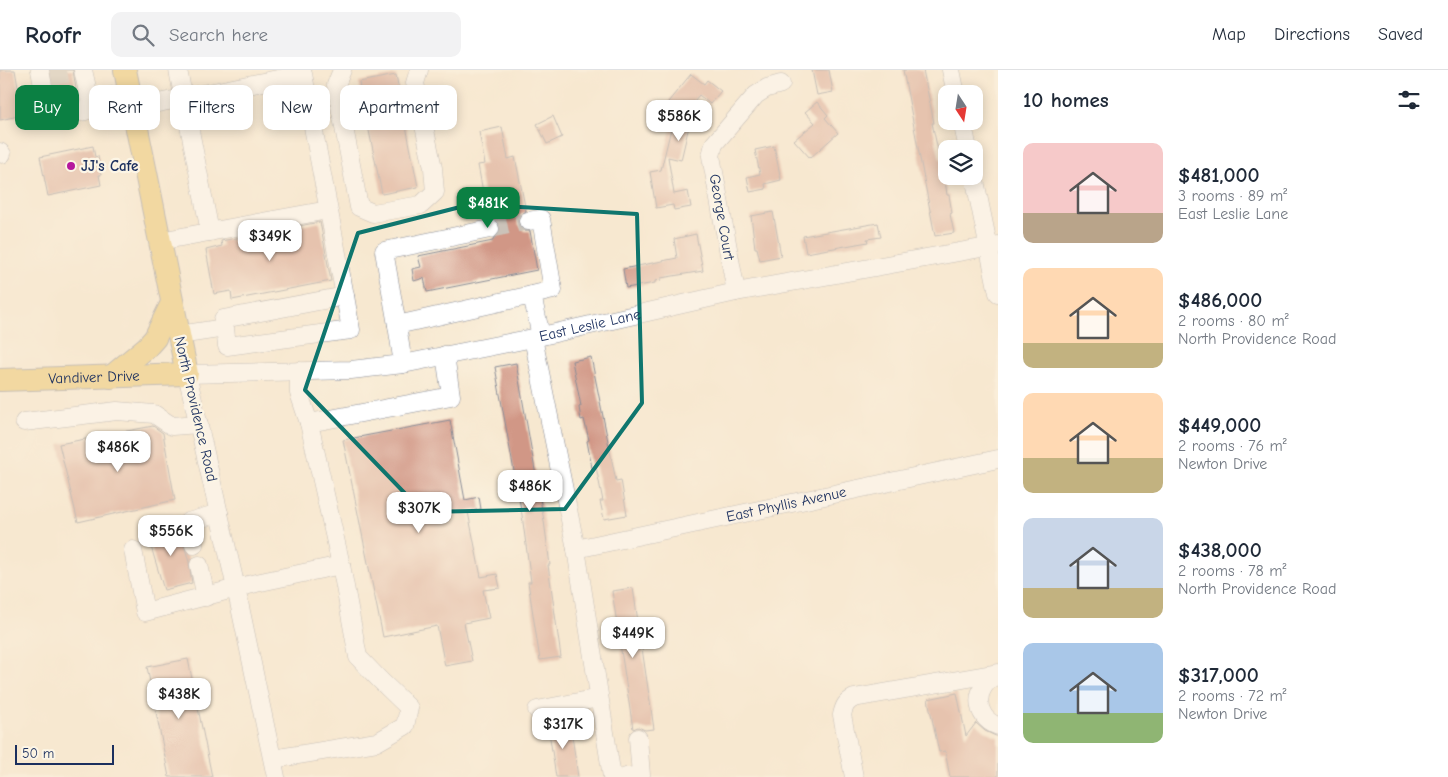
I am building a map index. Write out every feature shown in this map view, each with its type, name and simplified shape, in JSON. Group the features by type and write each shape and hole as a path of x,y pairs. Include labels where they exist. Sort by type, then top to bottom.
{"main road":[{"name":"North Providence Road","path":"125,70 128,85"},
{"name":"North Providence Road","path":"137,130 187,374"},
{"path":"111,377 155,338 172,303"},
{"name":"Vandiver Drive","path":"0,380 187,374"}],"street":[{"path":"178,70 181,85"},
{"path":"342,70 336,85 359,208 374,213 421,205 435,192 434,168 415,83 419,70"},
{"path":"951,70 954,85"},
{"path":"44,75 49,97 49,118 86,111 86,94 81,71"},
{"path":"244,85 303,72 328,210 345,296 351,330 227,346 223,319 345,296"},
{"name":"George Court","path":"736,292 711,156 712,150 714,144 756,95 768,88 781,84"},
{"path":"190,130 210,232"},
{"path":"976,185 993,246 998,294"},
{"path":"160,241 328,210"},
{"path":"397,325 553,290 541,219 528,221"},
{"path":"403,364 384,251 490,229"},
{"name":"East Leslie Lane","path":"187,374 350,370 403,364 537,337 736,292 993,246"},
{"path":"532,295 537,337 576,549 612,777"},
{"path":"179,335 224,328"},
{"path":"309,423 451,396 446,355"},
{"path":"273,759 377,742 405,726 409,708 358,657 341,565 309,423 300,393 299,371"},
{"name":"North Providence Road","path":"187,374 236,588 276,777"},
{"path":"24,422 117,411 154,414 172,426 199,424"},
{"name":"East Phyllis Avenue","path":"576,549 998,459"},
{"path":"194,545 188,522 219,513"},
{"path":"133,550 145,612 236,588 341,565"},
{"path":"199,565 206,597"},
{"path":"998,674 986,682 981,689 979,697 981,713 986,720 998,726"},
{"path":"854,777 842,715 848,701 854,698 998,674"},
{"path":"537,710 599,698"},
{"path":"626,777 640,775 638,738"}],"highlighted area":[{"path":"472,204 637,214 642,403 565,509 423,512 305,390 358,233"}],"building":[{"path":"0,70 15,70 18,85 15,85 15,117 0,120"},
{"path":"51,70 73,70 75,85 54,85"},
{"path":"812,70 829,70 833,92 817,95"},
{"path":"903,70 923,70 938,150 938,185 946,185 947,195 949,195 954,233 935,236"},
{"path":"691,74 704,84 707,80 721,91 710,104 699,95 676,123 689,126 681,160 668,157 674,194 688,191 691,207 674,210 673,205 656,208 650,172 661,170 676,108 668,102"},
{"path":"396,75 398,85 360,85 359,82"},
{"path":"817,102 828,115 825,118 838,133 810,158 794,140 815,123 805,112"},
{"path":"553,116 562,137 547,144 537,124"},
{"path":"502,127 508,159 515,157 526,211 518,217 518,223 524,231 530,231 537,270 427,292 424,278 414,281 412,269 421,267 418,256 493,241 500,233 498,222 494,219 488,219 478,165 485,164 479,132"},
{"path":"369,130 407,130 418,187 382,194"},
{"name":"JJ's Cafe","path":"93,146 95,157 98,156 101,185 48,196 40,157"},
{"path":"774,146 781,180 765,184 766,189 750,192 747,177 760,174 755,150"},
{"path":"773,212 781,256 760,260 757,248 755,248 751,216"},
{"path":"320,222 331,281 232,300 231,291 214,294 206,250 222,246 221,241"},
{"path":"878,223 881,237 867,239 868,242 806,253 803,236"},
{"path":"696,234 703,271 661,278 661,280 655,281 655,283 626,288 623,269 677,258 674,239"},
{"path":"591,357 616,481 621,480 627,515 604,519 600,501 603,501 596,467 592,468 587,441 589,440 584,419 581,420 579,407 581,406 572,361"},
{"path":"516,363 544,521 561,657 540,660 528,582 531,582 522,515 495,367"},
{"path":"450,420 465,500 479,497 481,509 468,512 481,577 497,574 500,588 483,590 489,618 464,623 472,661 445,666 437,626 383,637 343,440"},
{"path":"153,426 163,433 175,500 78,522 59,444"},
{"path":"178,524 189,562 192,583 164,590 147,533"},
{"path":"633,588 654,729 645,730 638,727 633,729 612,591"},
{"path":"188,659 212,777 169,777 147,667"},
{"path":"957,693 966,736 976,723 985,731 998,737 998,777 950,777 945,751 939,752 928,699"},
{"path":"570,722 578,777 556,777 548,725"}],"tunnel":[{"path":"50,77 77,72"},
{"path":"490,229 528,221"}],"place":[{"name":"JJ's Cafe","path":"71,166"}]}
